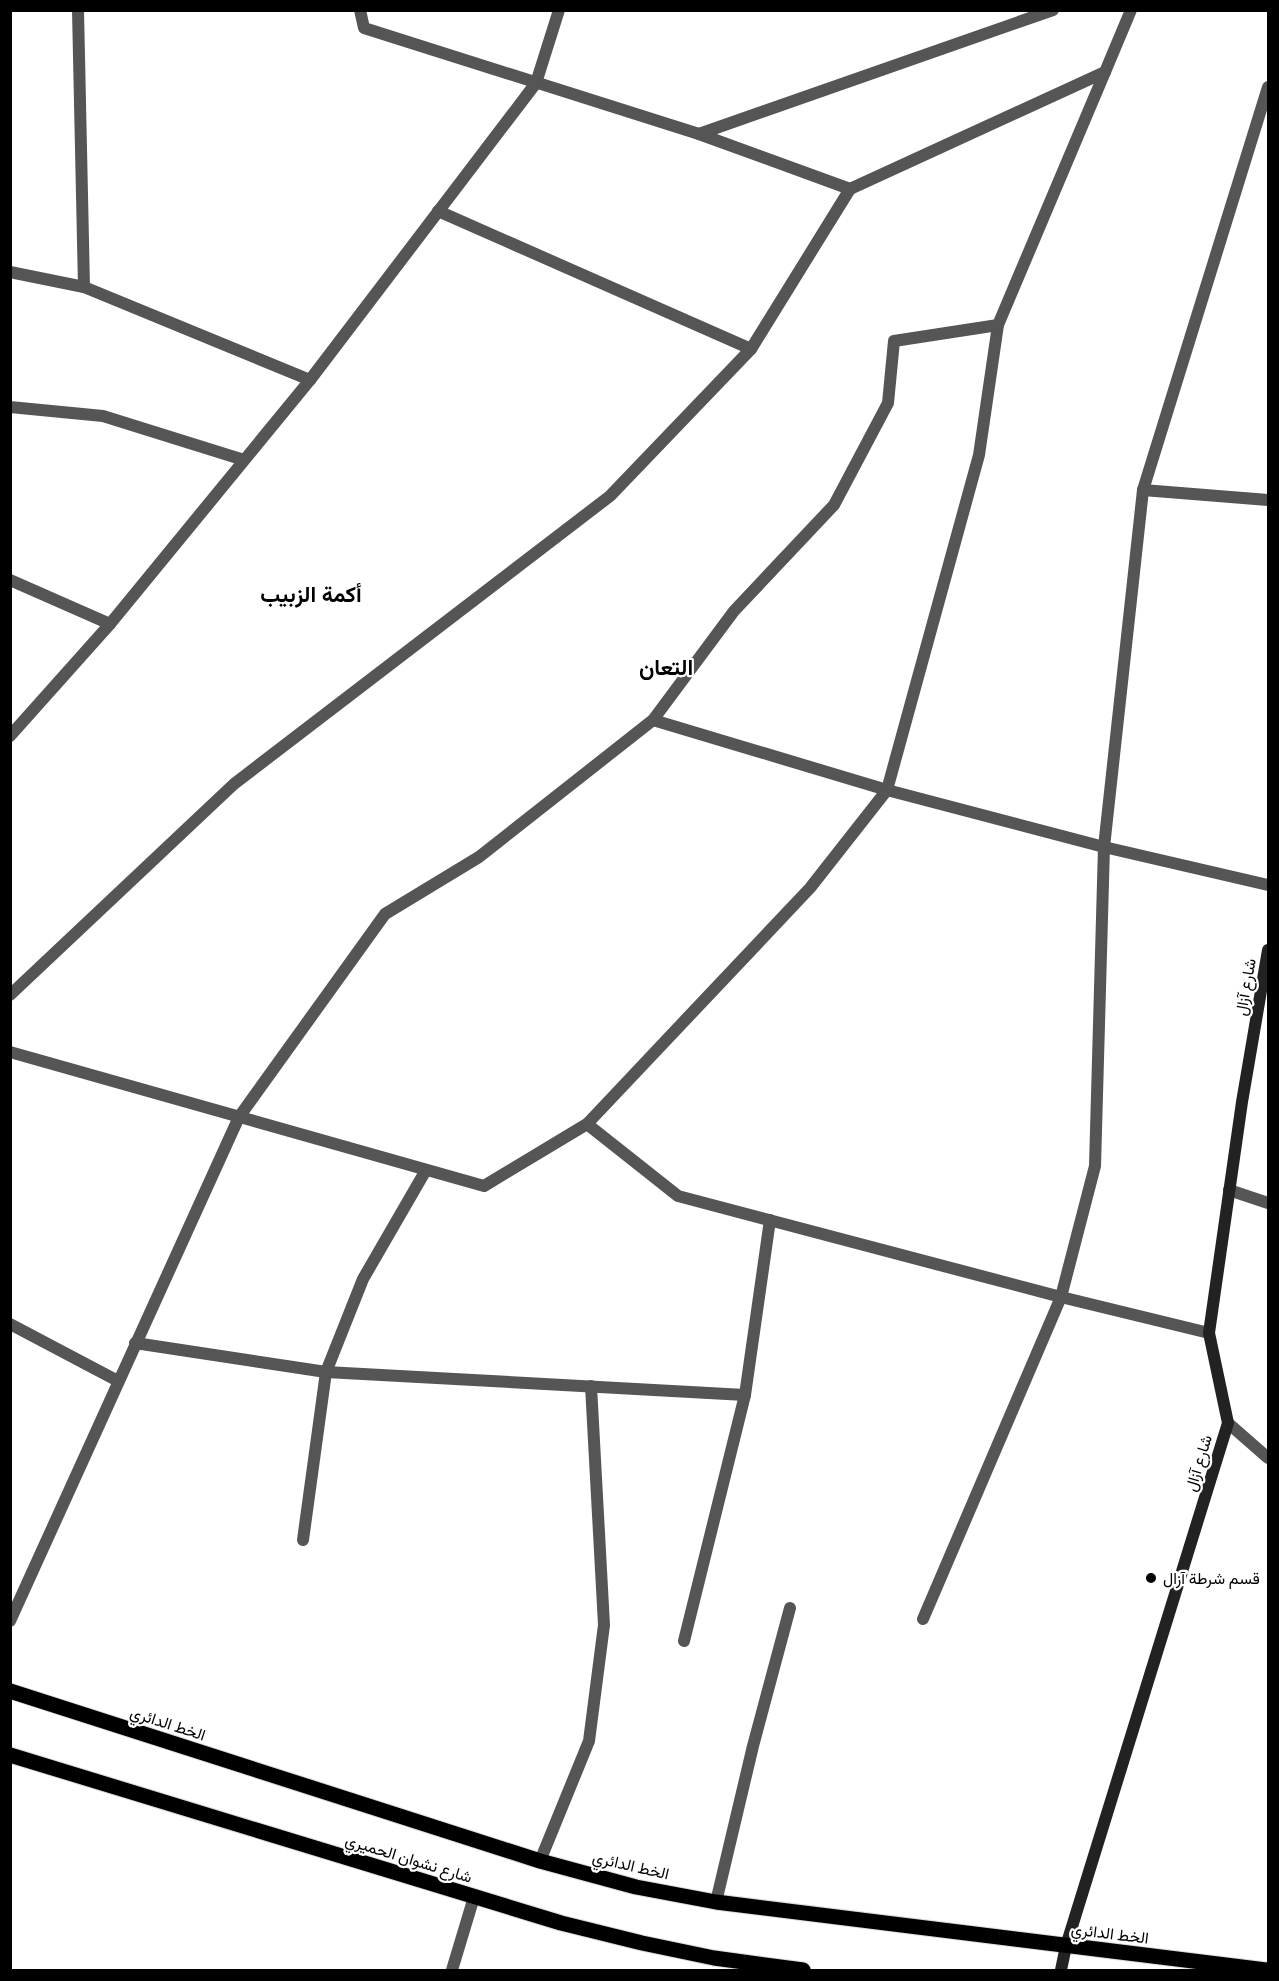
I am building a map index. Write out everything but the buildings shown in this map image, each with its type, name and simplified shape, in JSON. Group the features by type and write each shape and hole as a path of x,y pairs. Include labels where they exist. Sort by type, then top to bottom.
{"main road":[{"name":"الخط الدائري","path":"10,1691 540,1861 636,1887 716,1902 1266,1971"},
{"name":"شارع نشوان الحميري","path":"10,1755 561,1923 714,1958 803,1971"}],"street":[{"path":"78,10 84,287"},
{"path":"360,10 364,28 699,134 850,189"},
{"path":"10,736 110,624 310,380 536,83 559,10"},
{"path":"699,134 1053,10"},
{"path":"10,1052 484,1186 586,1124 810,888 887,790 979,455 998,326 1131,10"},
{"path":"10,995 234,784 610,496 751,350 850,189 1105,72"},
{"path":"923,1619 1061,1298 1095,1167 1104,847 1143,490 1269,87"},
{"path":"438,211 751,350"},
{"path":"10,272 84,287 310,380"},
{"path":"10,1621 238,1117 385,914 479,857 653,720 734,611 834,506 888,403 894,341 998,326"},
{"path":"10,407 103,416 244,460"},
{"path":"1143,490 1269,500"},
{"path":"10,579 110,624"},
{"path":"653,720 887,790 1104,847 1269,885"},
{"name":"شارع آزال","path":"1060,1971 1228,1423 1209,1333 1242,1102 1269,950"},
{"path":"586,1124 678,1196 1061,1298 1209,1333"},
{"path":"303,1540 326,1372 363,1280 426,1170"},
{"path":"1229,1190 1269,1203"},
{"path":"684,1641 745,1395 770,1220"},
{"path":"10,1324 118,1381"},
{"path":"135,1343 326,1372 745,1395"},
{"path":"540,1861 589,1742 604,1625 591,1386"},
{"path":"1228,1423 1269,1458"},
{"path":"716,1902 753,1746 790,1608"},
{"path":"452,1971 474,1897"}],"place":[{"name":"قسم شرطة آزال","path":"1151,1578"}],"district":[{"name":"أكمة الزبيب","path":"311,594"},
{"name":"التعان","path":"666,667"}]}
